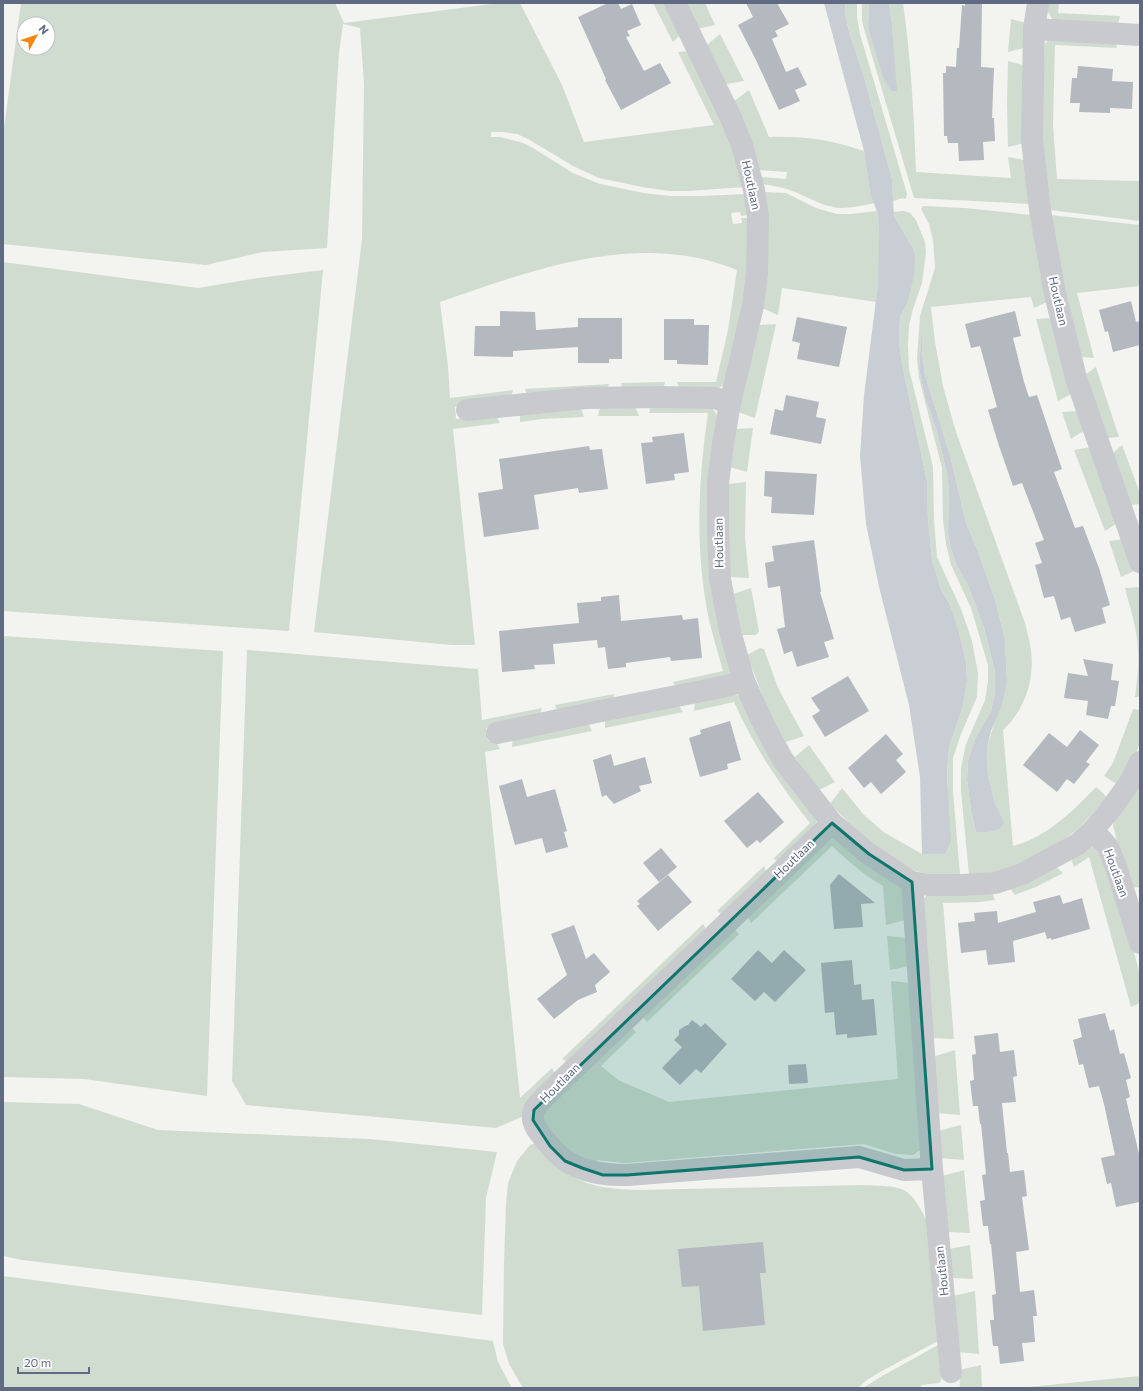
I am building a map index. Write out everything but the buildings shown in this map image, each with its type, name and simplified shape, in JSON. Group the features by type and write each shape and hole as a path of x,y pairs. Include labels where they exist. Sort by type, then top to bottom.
{"street":[{"name":"Houtlaan","path":"675,3 731,118 742,146 754,190 758,217 757,272 753,306 730,403 718,483 720,579 730,631 744,681 763,723 783,760 832,823 869,854 912,882 928,885 995,883 1022,874 1078,844 1093,830 1110,810 1130,781 1140,762"},
{"name":"Houtlaan","path":"1038,3 1034,29 1032,140 1040,210 1055,294 1076,378 1140,562"},
{"path":"1034,29 1140,35"},
{"path":"467,410 585,398 715,398 730,403"},
{"path":"497,733 722,687 744,681"},
{"name":"Houtlaan","path":"832,823 557,1085 534,1110 533,1120 537,1130 565,1161 603,1175 627,1175 859,1157 904,1170 932,1169"},
{"name":"Houtlaan","path":"1093,830 1108,847 1116,867 1140,943"},
{"name":"Houtlaan","path":"912,882 932,1169 952,1372"}],"highlighted area":[{"path":"832,823 869,854 912,882 932,1169 904,1170 859,1157 627,1175 603,1175 565,1161 550,1146 533,1120 534,1110"}],"shaded area":[{"path":"21,3 335,3 344,23 499,3 520,3 562,85 584,142 714,125 678,52 689,51 730,132 745,187 669,191 642,187 599,178 573,166 517,134 491,132 491,137 500,137 523,143 573,173 600,184 644,193 670,196 746,194 748,215 741,216 740,212 731,213 733,224 742,223 741,218 749,218 745,300 723,385 719,388 680,390 677,382 716,382 728,330 737,270 700,259 663,253 625,254 587,259 550,267 513,277 440,302 448,366 450,398 513,390 510,400 455,407 456,419 495,414 500,423 453,429 475,645 452,645 314,632 362,239 364,84 360,28 343,24 339,53 327,248 263,252 206,265 3,244 3,135 16,40 16,56 56,56 56,16 19,16"},
{"path":"653,3 666,3 681,34 673,42"},
{"path":"686,3 705,3 715,25 698,29"},
{"path":"824,3 845,3 849,31 864,77 892,179 894,216 913,248 915,257 914,275 910,293 906,306 900,317 899,341 902,364 927,481 928,519 932,560 940,587 951,607 959,632 966,662 967,681 963,706 950,744 948,758 947,781 951,841 945,854 922,854 920,777 909,705 879,587 866,524 860,456 864,395 878,284 878,214 870,193 864,151"},
{"path":"845,3 857,3 857,17 860,34 907,194 905,199 903,198 893,201 892,179 864,77 849,31"},
{"path":"862,3 869,3 868,27 891,91 896,91 892,24 889,3 903,3 912,87 916,172 1011,178 1008,157 1025,160 1031,204 914,198 864,29 862,20"},
{"path":"869,3 889,3 897,91 891,91 883,77 868,27"},
{"path":"1048,3 1059,3 1058,13 1120,16 1117,28 1053,20 1048,12"},
{"path":"1011,19 1027,23 1024,48 1008,52"},
{"path":"720,34 744,81 726,84 706,46"},
{"path":"1048,40 1115,40 1117,48 1055,45 1053,124 1057,179 1140,181 1140,221 1050,210 1041,128 1045,44"},
{"path":"1008,61 1023,65 1024,143 1008,147 1007,105"},
{"path":"749,90 769,137 794,137 817,140 840,144 864,151 870,193 875,203 849,208 833,207 819,203 790,190 762,184 761,177 786,179 787,172 759,170 734,101"},
{"path":"763,192 786,193 816,208 837,214 877,211 879,225 879,258 876,302 782,288 778,315 762,308"},
{"path":"923,206 965,208 1031,215 1049,301 1034,308 1031,297 931,307 935,342 943,386 956,432 1025,623 1031,648 1031,673 1026,694 1017,714 1003,730 1013,846 1025,842 1048,830 1078,806 1096,787 1107,798 1077,830 1053,847 1009,868 987,874 969,875 961,791 961,768 966,744 985,700 988,681 988,665 971,608 951,565 946,544 943,520 942,468 919,378 917,358 920,316 935,268 933,240 929,224 921,209","holes":["922,337 925,375 950,455 966,523 976,546 995,600 1005,639 1007,682 987,747 988,776 995,803 1003,823 976,832 971,811 967,780 968,761 975,739 991,711 995,692 995,672 984,628 968,585 957,566 951,549 948,532 949,490 947,473 936,428 925,398 919,368"]},
{"path":"904,211 910,213 916,220 925,242 926,253 922,283 909,325 908,345 909,369 933,467 934,520 937,557 961,609 972,641 978,673 977,697 961,734 953,758 953,791 960,875 941,876 927,874 897,862 861,834 830,804 842,788 864,815 885,833 922,854 945,854 948,758 950,744 963,706 967,681 966,662 951,607 940,587 932,560 928,519 927,481 902,364 899,341 900,317 906,306 913,248 893,212"},
{"path":"1051,215 1140,225 1140,286 1077,293 1094,358 1081,357 1061,277"},
{"path":"3,262 198,288 258,278 323,270 289,631 3,611"},
{"path":"1053,318 1073,393 1058,401 1036,319"},
{"path":"776,324 755,418 738,412 758,325"},
{"path":"922,330 922,351 925,375 950,455 966,523 976,546 995,600 1005,639 1007,682 1001,708 991,731 987,747 988,776 995,803 1004,823 1000,829 988,832 976,832 971,811 967,780 968,761 975,739 991,711 995,692 995,672 984,628 968,585 957,566 951,549 948,532 949,490 947,473 936,428 925,398 919,368"},
{"path":"1096,367 1119,437 1106,438 1086,374"},
{"path":"665,382 663,390 623,391 621,383"},
{"path":"609,384 605,392 528,398 525,389"},
{"path":"651,403 712,407 718,417 732,669 728,676 678,690 673,682 723,671 708,615 701,565 699,514 700,489 708,413 649,413"},
{"path":"634,404 639,416 598,416 600,407"},
{"path":"580,406 584,417 542,419 520,422 520,412"},
{"path":"1079,411 1085,430 1071,439 1062,412"},
{"path":"753,428 747,472 730,467 735,429"},
{"path":"1122,445 1140,493 1140,504 1131,505 1112,454"},
{"path":"1091,447 1119,522 1105,531 1074,450"},
{"path":"746,482 745,538 749,578 730,577 728,484"},
{"path":"1125,539 1136,570 1121,577 1109,541"},
{"path":"1140,587 1140,697 1135,697 1138,667 1137,642 1125,588"},
{"path":"751,588 759,631 756,635 742,635 733,594"},
{"path":"3,636 223,651 207,1096 84,1079 3,1077"},
{"path":"760,648 764,649 778,688 804,736 786,742 769,712 747,655"},
{"path":"247,650 478,669 482,720 542,708 539,718 486,728 488,741 495,740 500,749 485,752 520,1098 552,1068 556,1076 524,1116 496,1128 246,1105 232,1081"},
{"path":"731,693 740,696 817,820 781,862 773,859 810,823 768,765 750,735 734,702 694,711 695,699"},
{"path":"614,694 612,703 559,714 555,705"},
{"path":"677,703 683,712 605,728 605,718"},
{"path":"1133,709 1140,710 1141,738 1133,759 1117,784 1104,776 1113,763"},
{"path":"587,721 592,731 512,747 513,736"},
{"path":"809,745 835,782 819,790 795,757"},
{"path":"1140,782 1140,887 1130,888 1113,826 1114,821"},
{"path":"827,838 833,838 903,889 906,920 886,925 883,886 856,868 832,846 751,923 746,913"},
{"path":"1092,846 1096,847 1108,859 1140,974 1140,1003 1131,1007 1089,857 1074,867 1070,856"},
{"path":"1054,865 1063,873 1036,887 1015,895 1008,886"},
{"path":"764,866 768,875 724,916 717,911"},
{"path":"991,890 995,900 943,903 954,1039 930,1038 923,900 926,896 931,894"},
{"path":"703,924 708,932 569,1063 562,1059"},
{"path":"732,926 739,934 647,1022 640,1013"},
{"path":"887,936 907,938 909,966 890,970"},
{"path":"891,981 911,983 920,1150 913,1155 896,1154 864,1144 625,1163 597,1160 594,1166 565,1152 539,1115 629,1024 636,1032 601,1066 618,1080 669,1102 898,1079"},
{"path":"955,1050 960,1115 936,1113 932,1057"},
{"path":"3,1102 79,1104 158,1130 370,1139 497,1152 486,1198 482,1315 22,1260 3,1256"},
{"path":"961,1125 964,1160 940,1158 938,1131"},
{"path":"536,1143 559,1166 575,1178 591,1184 609,1188 636,1190 862,1185 895,1187 909,1193 927,1221 938,1341 880,1372 858,1388 523,1388 509,1364 503,1344 506,1204 508,1183 517,1161 530,1145"},
{"path":"964,1170 970,1233 947,1232 942,1176"},
{"path":"970,1245 973,1279 951,1278 949,1249"},
{"path":"3,1276 493,1341 498,1362 512,1388 3,1388"},
{"path":"975,1291 979,1354 957,1352 953,1296"},
{"path":"938,1345 946,1376 942,1378 939,1383 922,1385 919,1388 863,1388 882,1376"},
{"path":"981,1365 982,1388 960,1388 959,1370"},
{"path":"1140,1376 1140,1388 1018,1388"}]}
